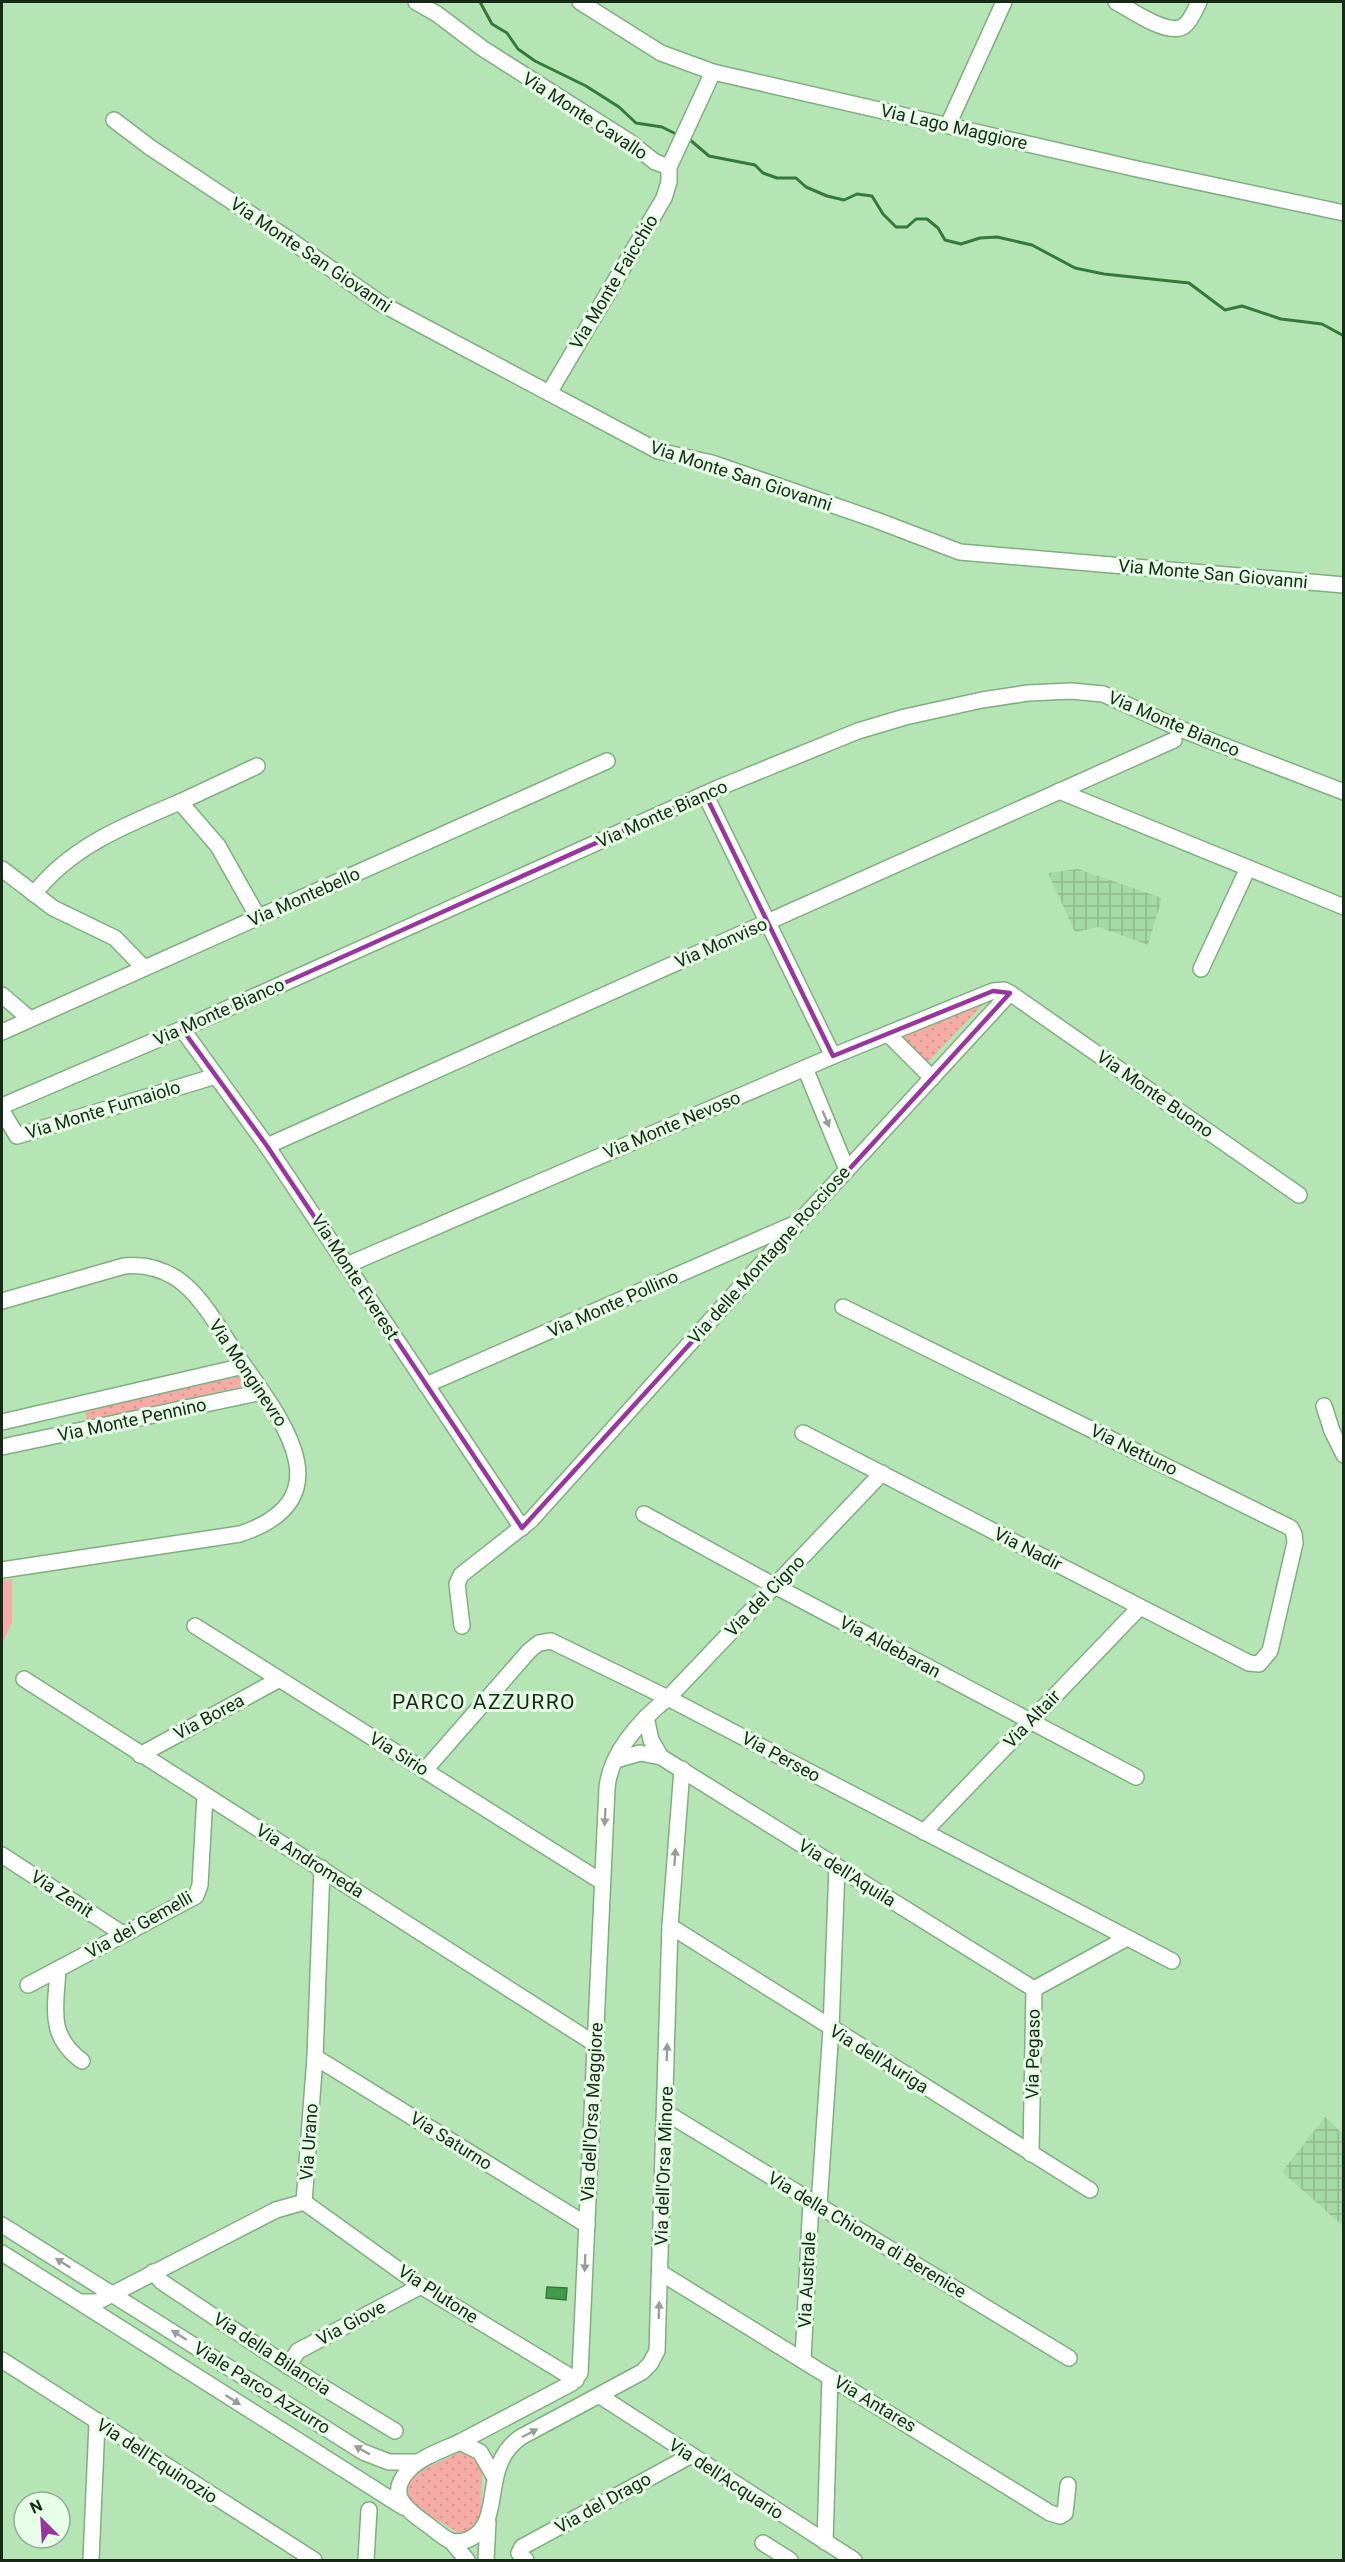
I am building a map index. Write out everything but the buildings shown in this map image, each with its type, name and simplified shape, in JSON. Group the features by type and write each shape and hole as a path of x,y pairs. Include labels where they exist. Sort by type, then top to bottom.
{"street":[{"name":"Via Monte Cavallo","path":"416,2 437,14 482,48 630,142 655,162 669,167 713,72"},
{"name":"Via Lago Maggiore","path":"580,2 661,53 713,72 1137,169 1344,213"},
{"path":"948,125 1004,2"},
{"path":"1116,2 1162,26 1173,29 1188,23 1199,2"},
{"name":"Via Monte San Giovanni","path":"114,120 160,154 288,238 366,294 652,448 712,463 876,520 954,551 1344,585"},
{"name":"Via Monte Faicchio","path":"549,393 664,198 669,182 669,167"},
{"name":"Via Monte Bianco","path":"2,1106 182,1029 705,794 883,722 997,698 1064,691 1093,692 1111,696 1183,730 1344,792"},
{"name":"Via Monviso","path":"267,1146 1174,740"},
{"name":"Via Montebello","path":"2,1032 607,761"},
{"path":"33,894 56,869 98,839 258,766"},
{"path":"1059,791 1344,907"},
{"path":"705,794 833,1056"},
{"path":"180,802 218,846 258,917"},
{"path":"1201,969 1248,868"},
{"path":"2,869 33,894 63,913 115,938 144,968"},
{"name":"Via Monte Nevoso","path":"347,1265 833,1056 1004,992"},
{"name":"Via delle Montagne Rocciose","path":"462,1626 457,1588 459,1578 522,1528 932,1078 1004,992"},
{"name":"Via Monte Buono","path":"1004,992 1299,1195"},
{"path":"2,995 30,1019"},
{"name":"Via Monte Everest","path":"182,1029 267,1146 522,1528"},
{"path":"888,1034 932,1078"},
{"path":"805,1068 847,1170"},
{"name":"Via Monte Fumaiolo","path":"2,1111 17,1136 216,1076"},
{"name":"Via Monte Pollino","path":"426,1385 799,1222"},
{"name":"Via Monginevro","path":"2,1300 117,1267 136,1265 156,1268 175,1278 194,1294 262,1392 288,1432 298,1464 295,1494 272,1519 247,1532 2,1570"},
{"name":"Via Nettuno","path":"843,1307 1291,1528 1295,1536 1295,1543 1272,1645 1264,1660 1254,1665"},
{"name":"Via Monte Pennino","path":"2,1422 244,1366"},
{"name":"Via Monte Pennino","path":"2,1447 262,1392"},
{"path":"1324,1406 1332,1431 1344,1455"},
{"name":"Via Nadir","path":"803,1433 1254,1665"},
{"name":"Via del Cigno","path":"616,1760 646,1717 668,1698 882,1473"},
{"name":"Via Aldebaran","path":"644,1514 1136,1777"},
{"name":"Via Altair","path":"924,1832 1140,1607"},
{"name":"Via Sirio","path":"195,1626 602,1882"},
{"name":"Via Perseo","path":"426,1770 529,1651 543,1642 556,1643 668,1698 1172,1961"},
{"name":"Via Andromeda","path":"24,1679 595,2044"},
{"name":"Via Borea","path":"140,1755 278,1680"},
{"path":"646,1717 651,1740 661,1757"},
{"path":"616,1760 640,1753 661,1757"},
{"name":"Via dell'Aquila","path":"661,1757 1034,1989"},
{"name":"Via dell'Orsa Maggiore","path":"576,2380 581,2366 607,1788 609,1773 616,1760"},
{"name":"Via dell'Orsa Minore","path":"494,2476 504,2452 518,2440 642,2372 656,2356 661,2273 670,1926 682,1769"},
{"name":"Via dei Gemelli","path":"28,1985 186,1902 197,1893 205,1795"},
{"name":"Via Zenit","path":"2,1855 123,1934"},
{"name":"Via Australe","path":"803,2360 831,2029 837,1867"},
{"name":"Via Urano","path":"113,2294 276,2210 304,2202 315,2057 322,1868"},
{"name":"Via dell'Auriga","path":"670,1926 1090,2190"},
{"name":"Via Pegaso","path":"1032,2154 1034,1989 1127,1938"},
{"path":"58,1969 56,2018 58,2034 64,2047 82,2061"},
{"name":"Via Saturno","path":"315,2057 587,2225"},
{"name":"Via della Chioma di Berenice","path":"665,2112 1069,2358"},
{"name":"Via Plutone","path":"304,2202 421,2286 576,2380"},
{"name":"Viale Parco Azzurro","path":"2,2225 363,2452 389,2462 417,2462 460,2442"},
{"name":"Viale Parco Azzurro","path":"2,2253 404,2507 451,2541 467,2560"},
{"name":"Via della Bilancia","path":"153,2272 162,2282 288,2367 395,2431"},
{"name":"Via Antares","path":"661,2273 1053,2514 1060,2516 1065,2513 1068,2485"},
{"name":"Via Giove","path":"288,2367 298,2351 421,2286"},
{"path":"81,2302 97,2302 113,2294"},
{"path":"113,2294 111,2315 113,2322"},
{"name":"Via dell'Equinozio","path":"2,2360 314,2560"},
{"path":"825,2542 831,2377"},
{"path":"460,2442 576,2380"},
{"name":"Via dell'Acquario","path":"600,2396 854,2560"},
{"path":"91,2560 97,2423"},
{"path":"460,2442 480,2452 494,2476 486,2560"},
{"name":"Via del Drago","path":"523,2556 522,2547 690,2456"},
{"path":"404,2507 400,2494 401,2482 417,2462"},
{"path":"366,2560 369,2510"},
{"path":"451,2541 464,2541 472,2538 488,2522"},
{"path":"763,2543 790,2560"}],"highlighted area":[{"path":"705,794 833,1056 993,991 1010,993 522,1528 267,1146 182,1029"}],"shaded area":[{"path":"1078,869 1162,898 1148,945 1099,927 1075,932 1048,873"},
{"path":"990,997 928,1062 898,1033"},
{"path":"242,1376 248,1385 87,1421 85,1410"},
{"path":"12,1579 12,1622 2,1644 2,1581"},
{"path":"1325,2117 1343,2134 1343,2226 1282,2172"},
{"path":"547,2287 567,2288 566,2300 546,2298"},
{"path":"463,2451 474,2454 482,2473 481,2517 471,2530 459,2533 412,2505 408,2501 405,2488 415,2473"}],"waterway":[{"path":"480,2 492,24 507,33 518,49 535,61 586,86 619,107 636,123 662,127 680,136"},
{"path":"689,139 709,156 755,165 763,173 777,178 796,178 806,187 827,196 844,200 857,194 872,196 883,214 896,227 907,227 916,219 927,219 938,228 945,240 961,244 980,238 997,237 1032,245 1075,268 1104,274 1189,283 1225,310 1242,306 1281,319 1322,324 1344,336"}],"district":[{"name":"PARCO AZZURRO","path":"484,1702"}]}
